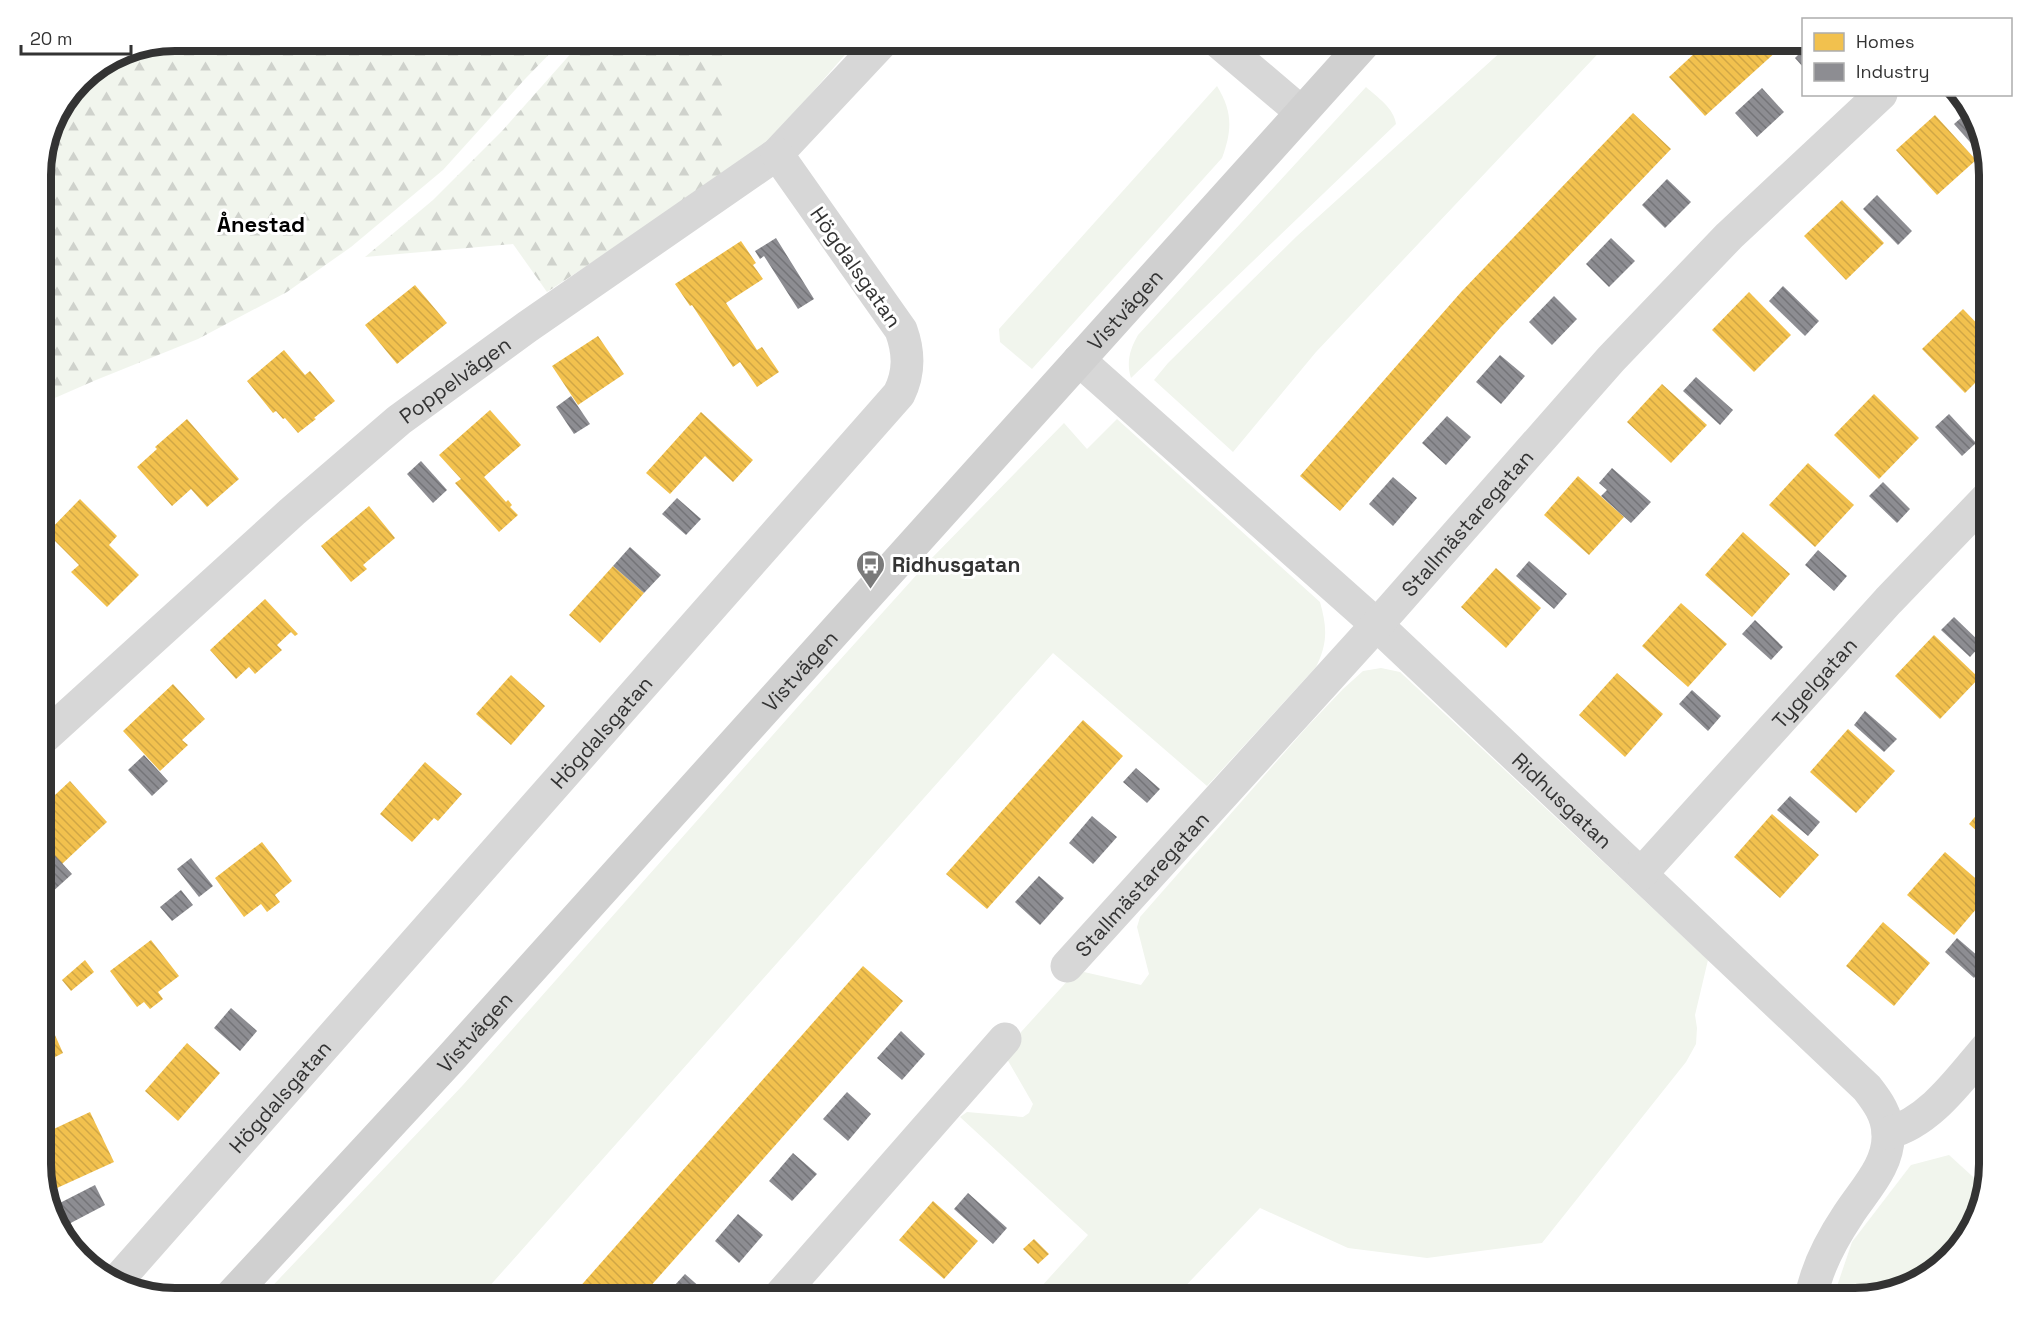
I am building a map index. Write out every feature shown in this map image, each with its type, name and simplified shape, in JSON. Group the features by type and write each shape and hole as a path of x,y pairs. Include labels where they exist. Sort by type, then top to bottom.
{"main road":[{"name":"Vistvägen","path":"239,1288 451,1058 1356,51"}],"street":[{"name":"Poppelvägen","path":"51,731 292,512 399,420 527,327 777,154 874,51"},
{"path":"1229,51 1301,112"},
{"name":"Stallmästaregatan","path":"1067,966 1377,625 1611,359 1729,236 1879,96"},
{"name":"Högdalsgatan","path":"122,1276 899,394 906,381 908,356 901,330 777,154"},
{"name":"Ridhusgatan","path":"1078,360 1377,625 1867,1088 1884,1114 1888,1133"},
{"name":"Tygelgatan","path":"1641,874 1888,601 1979,506"},
{"path":"788,1288 1005,1039"},
{"path":"1815,1288 1827,1252 1847,1216 1881,1166 1887,1149 1888,1133 1914,1123 1931,1110 1979,1056"}],"green space":[{"path":"175,51 552,51 443,170 351,247 287,292 198,339 51,400 52,159 60,127 72,106 87,87 99,77 127,60 151,53"},
{"path":"573,51 722,51 722,177 547,292 513,244 365,257 433,200 503,130"},
{"path":"722,51 848,51 770,141 722,177"},
{"path":"1502,51 1601,51 1316,352 1233,452 1154,380 1168,363 1297,236"},
{"path":"1217,86 1226,104 1229,122 1228,139 1222,158 1032,369 1000,342 999,329"},
{"path":"1366,87 1389,108 1396,124 1131,378 1130,356 1138,335"},
{"path":"1117,419 1320,602 1325,627 1323,650 1316,667 1207,786 1053,653 488,1288 270,1288 463,1085 929,561 1064,423 1087,449"},
{"path":"1381,668 1400,672 1708,960 1695,1015 1696,1044 1686,1062 1542,1243 1427,1258 1348,1248 1260,1208 1184,1288 1040,1288 1088,1235 960,1117 967,1112 1023,1117 1029,1113 1033,1104 1007,1059 1012,1042 1070,978 1084,972 1141,985 1149,974 1137,927 1140,917 1306,728 1363,671"},
{"path":"1949,1155 1978,1181 1972,1204 1958,1233 1937,1257 1903,1279 1871,1287 1836,1288 1852,1242 1911,1165"}],"building: Homes":[{"path":"1697,51 1777,51 1705,116 1669,77"},
{"path":"1633,113 1671,149 1500,328 1340,511 1300,476 1462,291"},
{"path":"1935,115 1976,160 1937,195 1896,150"},
{"path":"1842,200 1884,243 1846,280 1804,236"},
{"path":"741,241 756,263 753,265 763,279 726,303 757,350 762,347 779,372 757,387 740,362 733,367 692,305 690,306 675,284"},
{"path":"415,285 447,323 397,364 365,325"},
{"path":"1749,292 1791,335 1754,372 1712,330"},
{"path":"1963,309 1979,326 1979,379 1965,393 1922,349"},
{"path":"598,336 624,374 578,405 552,366"},
{"path":"284,350 305,375 310,371 335,401 298,433 285,418 283,419 276,411 273,413 247,381"},
{"path":"1662,384 1707,425 1671,463 1627,422"},
{"path":"1874,394 1919,438 1879,479 1834,435"},
{"path":"490,410 521,445 484,477 506,502 508,500 512,505 510,507 518,515 499,532 455,483 461,479 439,455"},
{"path":"701,412 753,460 733,482 705,456 670,494 646,473"},
{"path":"187,419 239,479 207,507 191,489 172,506 137,467 157,449 155,447"},
{"path":"1808,463 1854,505 1815,547 1769,505"},
{"path":"1578,476 1624,517 1589,555 1544,515"},
{"path":"80,499 117,536 109,545 139,575 107,607 71,572 79,565 51,537 51,529"},
{"path":"369,506 395,538 363,565 367,569 351,582 321,546"},
{"path":"1743,532 1790,574 1752,617 1705,575"},
{"path":"613,566 644,593 600,643 569,615"},
{"path":"1496,568 1541,608 1506,648 1461,607"},
{"path":"265,599 298,634 295,636 291,632 277,645 282,650 255,674 249,667 236,679 210,650"},
{"path":"1681,603 1727,644 1688,687 1642,646"},
{"path":"1934,635 1979,678 1940,719 1895,676"},
{"path":"1617,673 1663,714 1625,757 1579,715"},
{"path":"511,675 545,706 511,745 476,714"},
{"path":"173,684 205,719 182,740 188,745 160,771 123,731"},
{"path":"1083,720 1123,756 987,909 946,874"},
{"path":"1848,729 1895,771 1856,813 1810,772"},
{"path":"425,762 462,794 438,821 434,818 412,842 380,814"},
{"path":"70,781 107,822 62,864 51,851 51,799"},
{"path":"1979,812 1979,833 1969,824"},
{"path":"1772,814 1819,855 1780,898 1734,857"},
{"path":"262,842 292,881 275,895 280,902 267,912 261,904 244,917 215,878"},
{"path":"1945,852 1979,881 1979,906 1954,935 1907,895"},
{"path":"1883,922 1930,963 1894,1006 1846,966"},
{"path":"151,940 179,976 158,992 163,999 150,1009 144,1002 137,1007 110,971"},
{"path":"85,960 94,972 71,991 62,980"},
{"path":"863,966 903,1001 649,1288 579,1288"},
{"path":"51,1026 63,1053 51,1059"},
{"path":"187,1043 220,1073 178,1121 145,1091"},
{"path":"90,1112 114,1162 57,1188 51,1172 51,1130"},
{"path":"933,1201 978,1241 944,1279 899,1240"},
{"path":"1034,1239 1049,1254 1038,1264 1023,1249"}],"building: Industry":[{"path":"1802,51 1802,66 1795,58"},
{"path":"1762,88 1784,112 1757,137 1735,113"},
{"path":"1964,116 1970,127 1976,149 1954,124"},
{"path":"1667,179 1691,202 1665,228 1642,205"},
{"path":"1877,195 1912,231 1898,245 1863,209"},
{"path":"776,238 814,299 798,309 764,256 760,259 755,251"},
{"path":"1611,238 1635,261 1609,287 1586,264"},
{"path":"1783,286 1819,321 1805,336 1769,301"},
{"path":"1554,296 1577,319 1552,345 1529,322"},
{"path":"1500,355 1525,376 1501,404 1476,382"},
{"path":"1696,377 1733,410 1720,425 1683,391"},
{"path":"571,396 590,424 574,434 556,407"},
{"path":"1949,414 1976,443 1962,456 1935,427"},
{"path":"1447,416 1471,437 1446,465 1422,443"},
{"path":"421,461 447,490 433,503 407,474"},
{"path":"1612,468 1651,502 1631,523 1601,496 1607,490 1599,483"},
{"path":"1393,477 1417,498 1393,526 1369,504"},
{"path":"1883,482 1910,509 1897,523 1869,496"},
{"path":"677,498 701,519 686,535 662,514"},
{"path":"630,547 661,575 644,593 613,566"},
{"path":"1818,550 1847,576 1834,591 1805,565"},
{"path":"1529,561 1567,594 1554,609 1516,576"},
{"path":"1954,617 1979,641 1979,647 1970,657 1941,630"},
{"path":"1755,620 1783,647 1771,660 1742,634"},
{"path":"1692,690 1721,716 1708,731 1679,704"},
{"path":"1865,711 1897,739 1884,752 1854,725"},
{"path":"144,755 168,781 152,796 128,770"},
{"path":"1136,768 1160,789 1147,803 1123,782"},
{"path":"1790,796 1820,822 1808,836 1777,810"},
{"path":"1092,816 1117,837 1093,864 1069,843"},
{"path":"51,851 72,874 51,893"},
{"path":"191,858 213,886 199,897 177,869"},
{"path":"1039,876 1064,898 1040,925 1015,902"},
{"path":"181,890 193,905 172,921 160,907"},
{"path":"1957,938 1979,957 1979,972 1974,978 1945,952"},
{"path":"231,1008 257,1031 240,1051 214,1028"},
{"path":"901,1031 925,1054 902,1080 877,1058"},
{"path":"847,1092 871,1114 848,1141 823,1119"},
{"path":"793,1153 817,1174 792,1201 769,1181"},
{"path":"95,1185 105,1205 67,1225 58,1204"},
{"path":"968,1193 1007,1228 993,1244 954,1209"},
{"path":"738,1214 763,1235 739,1263 715,1241"},
{"path":"685,1274 701,1288 672,1288"}],"place":[{"name":"Ridhusgatan","path":"871,590"}],"district":[{"name":"Ånestad","path":"261,224"}]}
